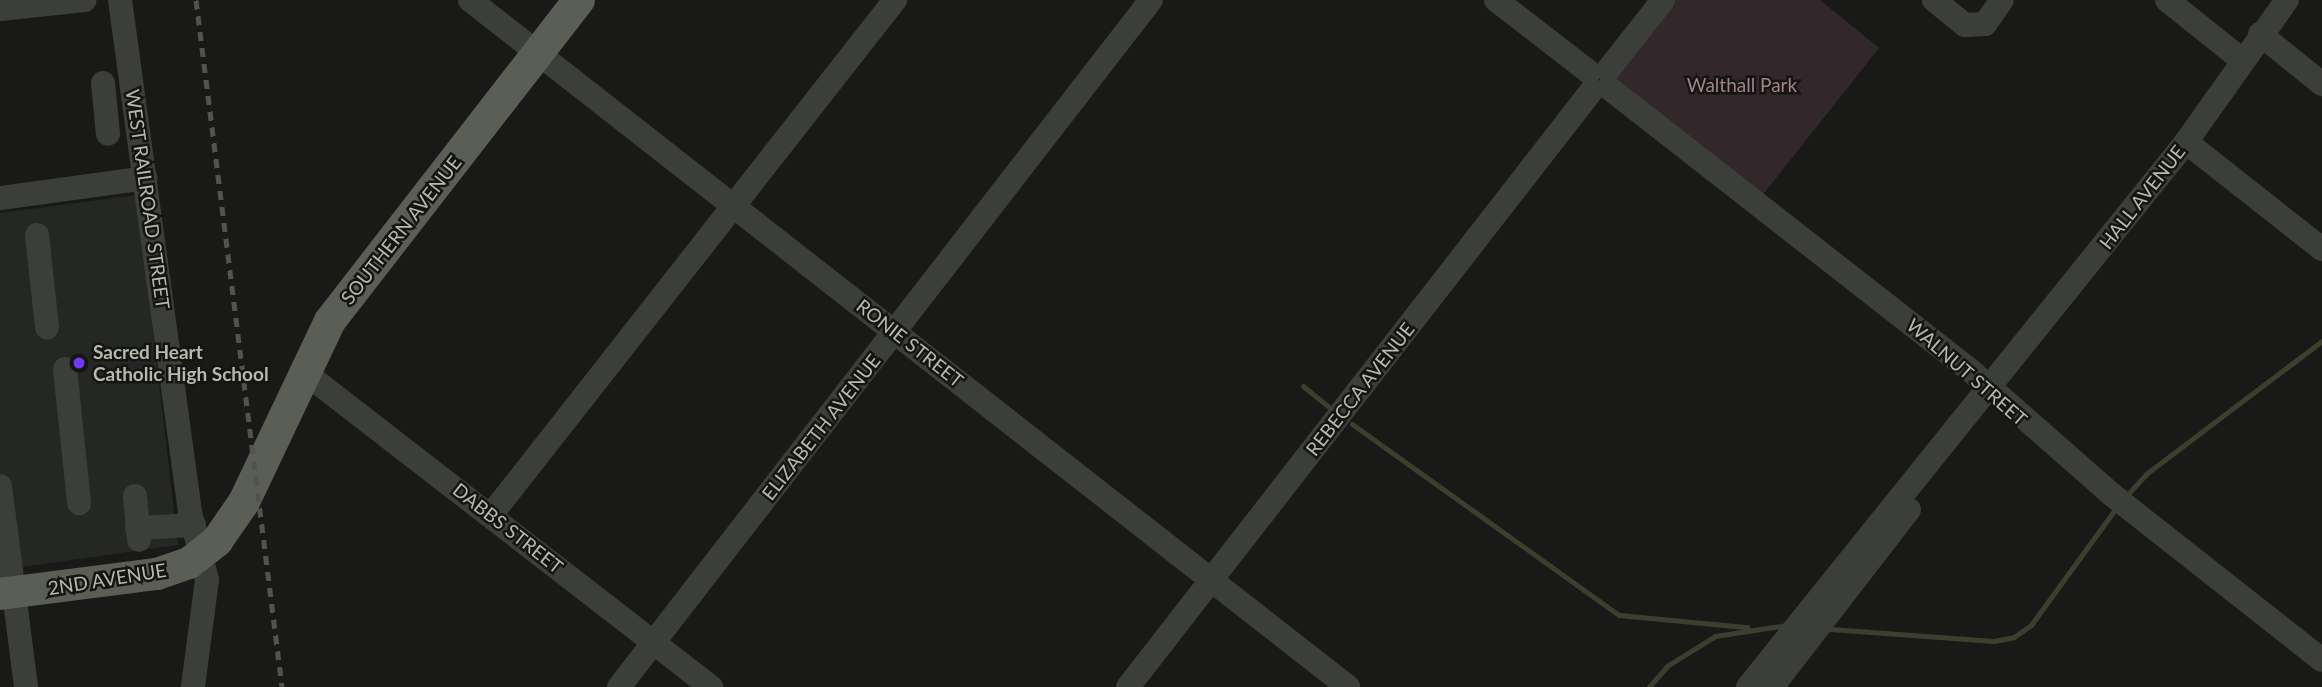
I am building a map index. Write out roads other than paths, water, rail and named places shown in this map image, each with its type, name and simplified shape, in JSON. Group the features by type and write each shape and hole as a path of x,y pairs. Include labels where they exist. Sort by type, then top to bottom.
{"main road":[{"name":"SOUTHERN AVENUE","path":"255,479 304,372 341,305 579,0"},
{"name":"2ND AVENUE","path":"7,593 148,576 203,555 231,524 255,479"}],"street":[{"path":"0,9 85,0"},
{"name":"WEST RAILROAD STREET","path":"120,0 194,524 203,555 207,590 193,687"},
{"name":"RONIE STREET","path":"470,0 1348,687"},
{"path":"491,515 895,0"},
{"name":"ELIZABETH AVENUE","path":"619,687 1151,0"},
{"name":"WALNUT STREET","path":"1496,0 1991,390 2111,494 2322,660"},
{"name":"REBECCA AVENUE","path":"1128,687 1663,0"},
{"path":"1934,0 1965,25 1985,24 2002,0"},
{"path":"2167,0 2241,59"},
{"name":"HALL AVENUE","path":"1748,687 1964,412 1991,390 2186,142 2241,59 2287,0"},
{"path":"2260,34 2322,84"},
{"path":"103,83 110,109 108,134"},
{"path":"110,109 136,106"},
{"path":"2186,142 2322,249"},
{"path":"0,198 146,178"},
{"path":"37,235 47,327"},
{"path":"65,369 79,503"},
{"name":"DABBS STREET","path":"304,372 711,687"},
{"name":"HALL AVENUE","path":"1772,687 1977,422 1991,390"},
{"path":"0,486 7,593 26,687"},
{"path":"135,496 138,534 194,524"}],"waterway":[{"path":"2124,498 2146,474 2322,341"},
{"path":"1303,386 1328,406"},
{"path":"1352,424 1619,615 1747,627"},
{"path":"1830,629 1994,641 2014,637 2031,625 2116,508"},
{"path":"1649,687 1667,666 1715,636 1787,625"}],"railway":[{"path":"196,0 282,687"}],"place":[{"name":"Sacred Heart Catholic High School","path":"79,363"}],"park label":[{"name":"Walthall Park","path":"1742,85"}]}
